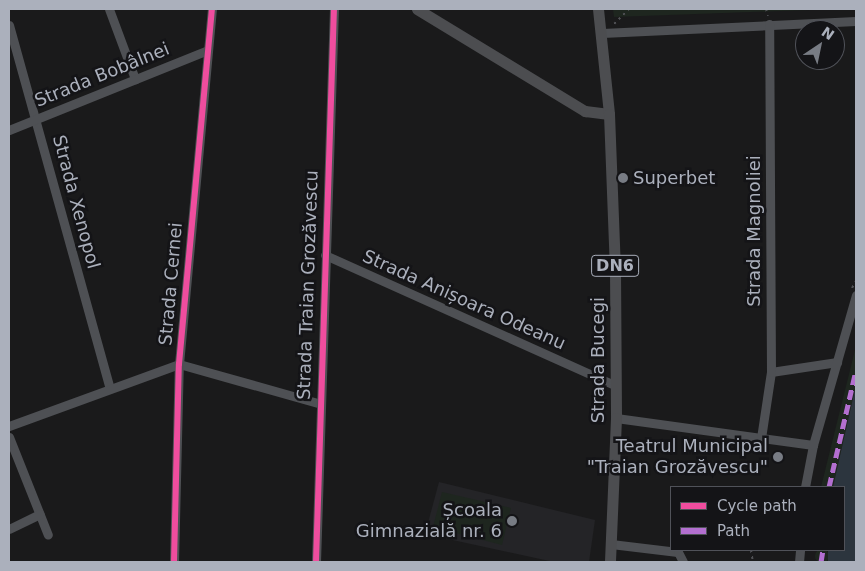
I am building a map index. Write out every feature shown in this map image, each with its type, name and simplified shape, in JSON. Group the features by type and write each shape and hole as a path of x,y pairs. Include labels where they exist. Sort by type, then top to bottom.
{"main road":[{"path":"417,9 585,111 609,114"},
{"name":"Strada Bucegi","path":"598,9 609,114 616,386 610,562"}],"street":[{"path":"109,9 135,79"},
{"name":"Strada Cernei","path":"174,562 179,364 212,9"},
{"name":"Strada Traian Grozăvescu","path":"316,562 318,403 334,9"},
{"path":"602,33 856,21"},
{"name":"Strada Magnoliei","path":"761,438 771,372 769,24"},
{"name":"Strada Xenopol","path":"9,25 110,388"},
{"name":"Strada Bobâlnei","path":"9,130 208,50"},
{"name":"Strada Anișoara Odeanu","path":"325,255 616,386"},
{"path":"805,486 813,445 856,295"},
{"path":"771,372 836,362"},
{"path":"9,426 179,364 318,403"},
{"path":"616,418 813,445"},
{"path":"9,438 48,535"},
{"path":"9,528 40,514"},
{"path":"611,544 678,552 683,562"}],"path":[{"path":"612,25 629,9"}],"shaded area":[{"path":"613,9 836,9 614,17"},
{"path":"856,346 856,385 833,486 821,486"},
{"path":"856,385 856,562 828,562 828,551 845,551 845,486 833,486"},
{"name":"Școala Gimnazială nr. 6","path":"439,482 595,520 589,562 554,562 425,534"},
{"path":"442,492 511,508 502,545 433,527"},
{"path":"817,551 827,551 829,559 825,563 819,563 815,559"}],"marked path":[{"path":"829,486 856,370"},
{"path":"821,562 823,551"}],"cycle path":[{"path":"174,562 179,364 212,9"},
{"path":"316,562 334,9"}],"place":[{"name":"Superbet","path":"623,178"},
{"name":"Teatrul Municipal \"Traian Grozăvescu\"","path":"778,457"},
{"name":"Școala Gimnazială nr. 6","path":"512,521"}]}
